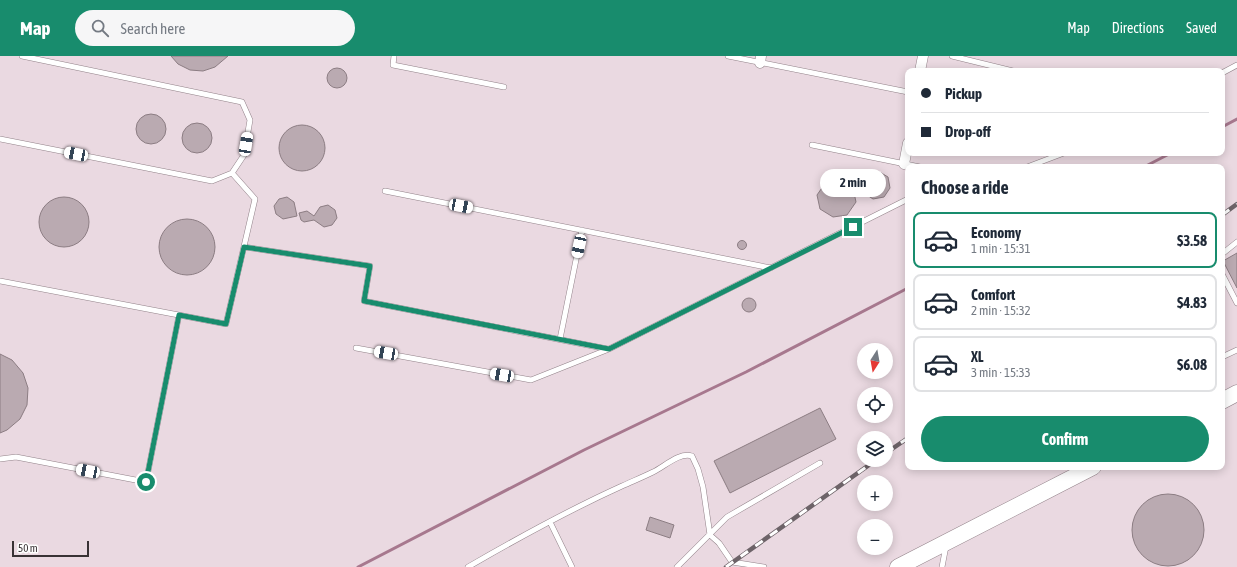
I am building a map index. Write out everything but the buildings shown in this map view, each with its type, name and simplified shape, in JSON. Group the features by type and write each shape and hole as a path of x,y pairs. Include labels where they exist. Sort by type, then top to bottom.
{"main road":[{"path":"1225,399 1237,393"},
{"path":"898,567 1087,470"}],"street":[{"path":"921,68 923,56"},
{"path":"904,164 906,156"}],"lane":[{"path":"0,140 212,181 232,173 244,156 250,120 242,102 22,56"},
{"path":"394,56 393,65 504,87"},
{"path":"728,56 761,59 905,91"},
{"path":"952,56 1001,68"},
{"path":"1225,71 1237,65"},
{"path":"812,145 904,164"},
{"path":"1034,164 1056,156"},
{"path":"0,281 226,324 255,199 232,173"},
{"path":"385,191 771,268"},
{"path":"356,348 531,380 609,349 905,201"},
{"path":"560,339 582,230"},
{"path":"1225,252 1237,242"},
{"path":"244,247 370,266 364,301 609,349"},
{"path":"1225,280 1237,303"},
{"path":"0,459 16,457 146,482 179,315"},
{"path":"1225,356 1237,350"},
{"path":"468,567 518,538 622,486 655,472 681,456 687,455 692,456 698,469 703,487 710,535 719,543 732,562 764,567"},
{"path":"677,567 727,517 820,463"},
{"path":"550,522 572,567"},
{"path":"942,567 947,542"}],"waterway":[{"path":"1225,125 1237,119"},
{"path":"1150,164 1165,156"},
{"path":"358,567 584,450 746,372 905,290"}],"railway":[{"path":"1225,213 1237,204"},
{"path":"893,448 905,440"},
{"path":"726,567 866,467"}],"route":[{"path":"146,482 179,315 226,324 244,247 370,266 364,301 609,349 853,227"}]}
